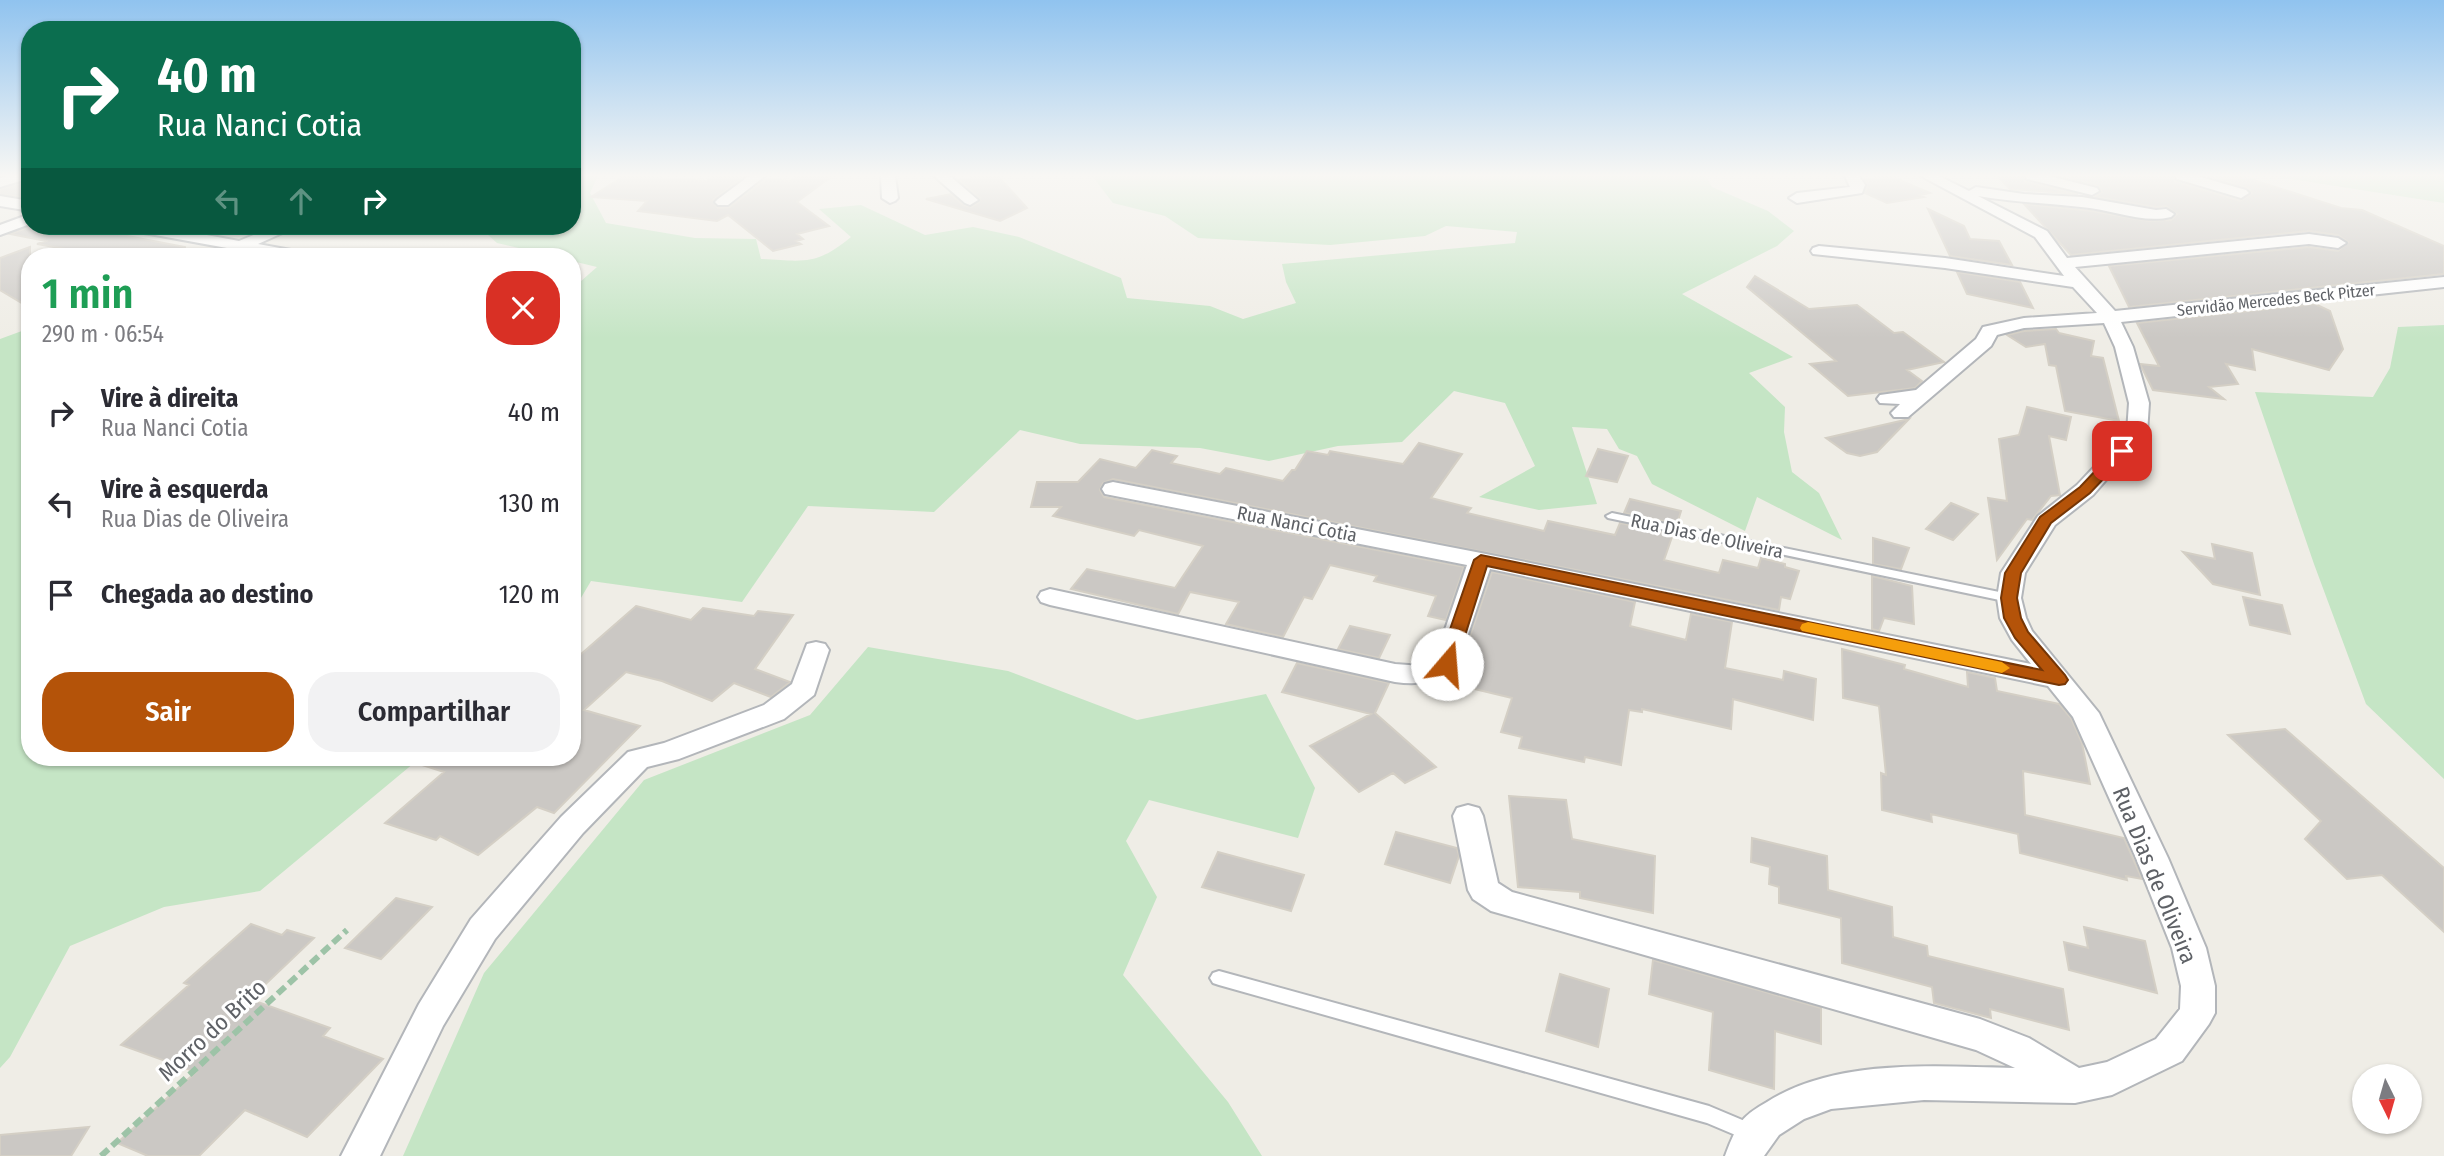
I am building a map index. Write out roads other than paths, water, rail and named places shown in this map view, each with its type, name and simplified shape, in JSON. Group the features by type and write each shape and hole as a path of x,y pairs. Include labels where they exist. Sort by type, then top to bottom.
{"street":[{"path":"2009,598 2013,573 2046,521 2085,490 2137,433 2139,402 2124,347 2109,315 2041,234 2033,230"},
{"path":"182,235 252,248"},
{"path":"241,246 268,235"},
{"path":"1819,251 2071,273 2309,239 2338,243"},
{"name":"Servidão Mercedes Beck Pitzer","path":"1894,406 1923,395 1984,342 1990,331 2024,323 2109,315 2125,316 2444,282"},
{"name":"Rua Nanci Cotia","path":"1113,489 1481,560 2059,680"},
{"path":"1050,597 1395,673 1436,673 1447,664 1481,560"},
{"name":"Rua Dias de Oliveira","path":"1749,1145 1766,1123 1791,1107 1830,1092 1924,1083 2075,1086 2112,1078 2169,1050 2197,1013 2198,986 2189,947 2152,858 2085,713 2021,634 2013,618 2009,598"},
{"path":"360,1156 431,1015 482,929 572,825 638,758 669,752 774,712 804,689 816,650"},
{"path":"1468,816 1484,890 1502,902 1980,1035 2016,1049 2075,1086"}],"lane":[{"name":"Rua Dias de Oliveira","path":"1612,516 2009,598"},
{"path":"1219,978 1709,1115 1749,1145"}]}
